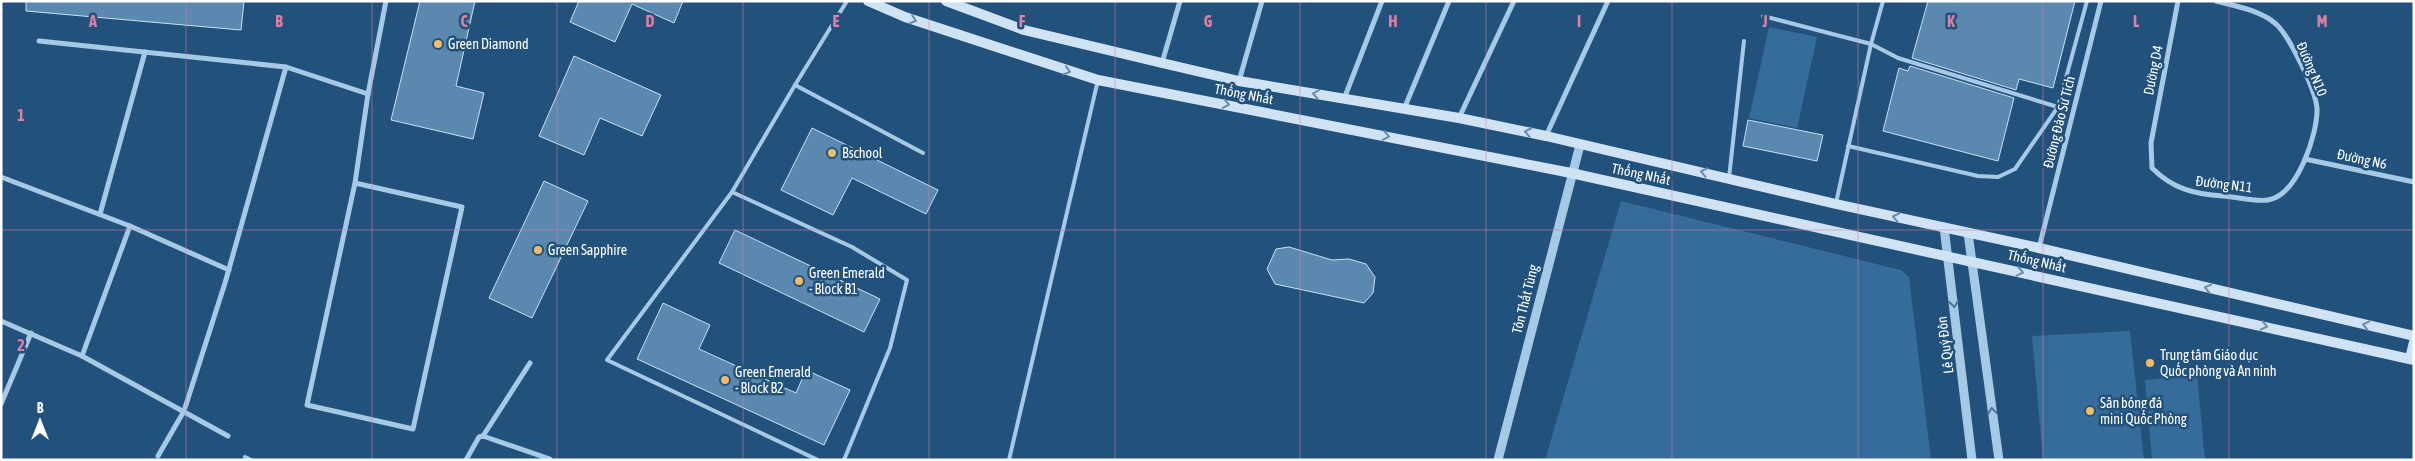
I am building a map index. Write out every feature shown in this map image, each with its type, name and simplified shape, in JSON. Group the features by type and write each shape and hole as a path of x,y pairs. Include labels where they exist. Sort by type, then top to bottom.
{"main road":[{"name":"Thống Nhất","path":"868,1 905,17 1098,80 1571,172 2412,359"},
{"name":"Thống Nhất","path":"946,1 1024,30 1162,64 1239,81 1459,118 1546,136 1836,204 2039,248 2414,336"},
{"path":"2412,359 2414,342"}],"street":[{"path":"356,183 462,207 413,430 308,405 356,183 368,94 386,1"},
{"path":"1162,64 1180,1"},
{"path":"1239,81 1262,1"},
{"path":"1344,99 1382,1"},
{"path":"1404,109 1449,1"},
{"path":"1459,118 1514,1"},
{"path":"1546,136 1608,1"},
{"name":"Đường Đào Sư Tích","path":"2039,248 2101,1"},
{"name":"Dường D4","path":"2151,143 2178,1"},
{"name":"Đường N10","path":"2216,1 2248,10 2275,24 2295,49 2317,108 2311,142 2305,159"},
{"path":"39,41 286,67 368,94"},
{"path":"100,214 144,52"},
{"path":"158,456 184,411 229,270 286,67"},
{"name":"Đường N11","path":"2151,143 2152,168 2166,183 2200,194 2269,200 2292,186 2305,159"},
{"name":"Tôn Thất Tùng","path":"1498,460 1571,172 1580,145"},
{"name":"Đường N6","path":"2305,159 2414,182"},
{"path":"1,177 130,226 229,270"},
{"path":"82,356 130,226"},
{"name":"Lê Quý Đôn","path":"1944,227 1972,460"},
{"path":"1968,233 1999,460"},
{"path":"1,321 82,356 228,436"},
{"path":"1,404 31,334"},
{"path":"466,460 479,437 483,436 530,363"},
{"path":"483,436 550,459"}],"lane":[{"path":"818,460 607,360 732,192 847,1"},
{"path":"1836,204 1871,44 1883,1"},
{"path":"1848,146 1978,176 1998,177 2015,169 2058,107 2087,1"},
{"path":"1763,16 1871,44 1898,58 2058,107"},
{"path":"1729,178 1744,41"},
{"path":"1009,460 1098,80"},
{"path":"795,85 923,152"},
{"path":"732,192 852,247 907,280 890,348 844,460"},
{"path":"245,457 251,460"}],"shaded area":[{"path":"1769,27 1817,37 1797,128 1749,118"},
{"path":"1621,201 1901,270 1909,277 1931,460 1545,460"},
{"path":"2130,331 2144,460 2043,460 2032,336"},
{"path":"2197,375 2205,460 2152,460 2145,380"}],"building":[{"path":"26,1 244,1 241,30 26,11"},
{"name":"Green Diamond","path":"420,1 475,1 456,86 484,93 473,139 391,120"},
{"path":"579,1 683,1 674,23 632,4 615,42 570,22"},
{"path":"1928,1 2075,1 2053,88 2019,79 2016,90 1912,58"},
{"path":"574,56 661,95 642,136 600,118 584,155 539,136"},
{"path":"1910,66 2014,98 1998,161 1883,131 1899,68 1908,71"},
{"path":"1748,120 1823,135 1817,161 1743,146"},
{"name":"Bschool","path":"812,128 938,190 926,214 852,178 833,215 781,190"},
{"name":"Green Sapphire","path":"544,181 588,201 532,318 489,298"},
{"name":"Green Emerald - Block B1","path":"735,230 880,299 864,332 719,263"},
{"path":"1289,247 1332,260 1349,259 1366,264 1375,277 1373,293 1364,303 1275,284 1267,269 1276,249"},
{"name":"Green Emerald - Block B2","path":"663,303 710,325 699,349 796,393 806,370 850,390 824,445 637,359"}],"place":[{"name":"Green Diamond","path":"438,44"},
{"name":"Bschool","path":"832,153"},
{"name":"Green Sapphire","path":"538,250"},
{"name":"Green Emerald - Block B1","path":"799,281"},
{"name":"Trung tâm Giáo dục Quốc phòng và An ninh","path":"2150,363"},
{"name":"Green Emerald - Block B2","path":"725,380"},
{"name":"Sân bóng đá mini Quốc Phòng","path":"2090,411"}]}
